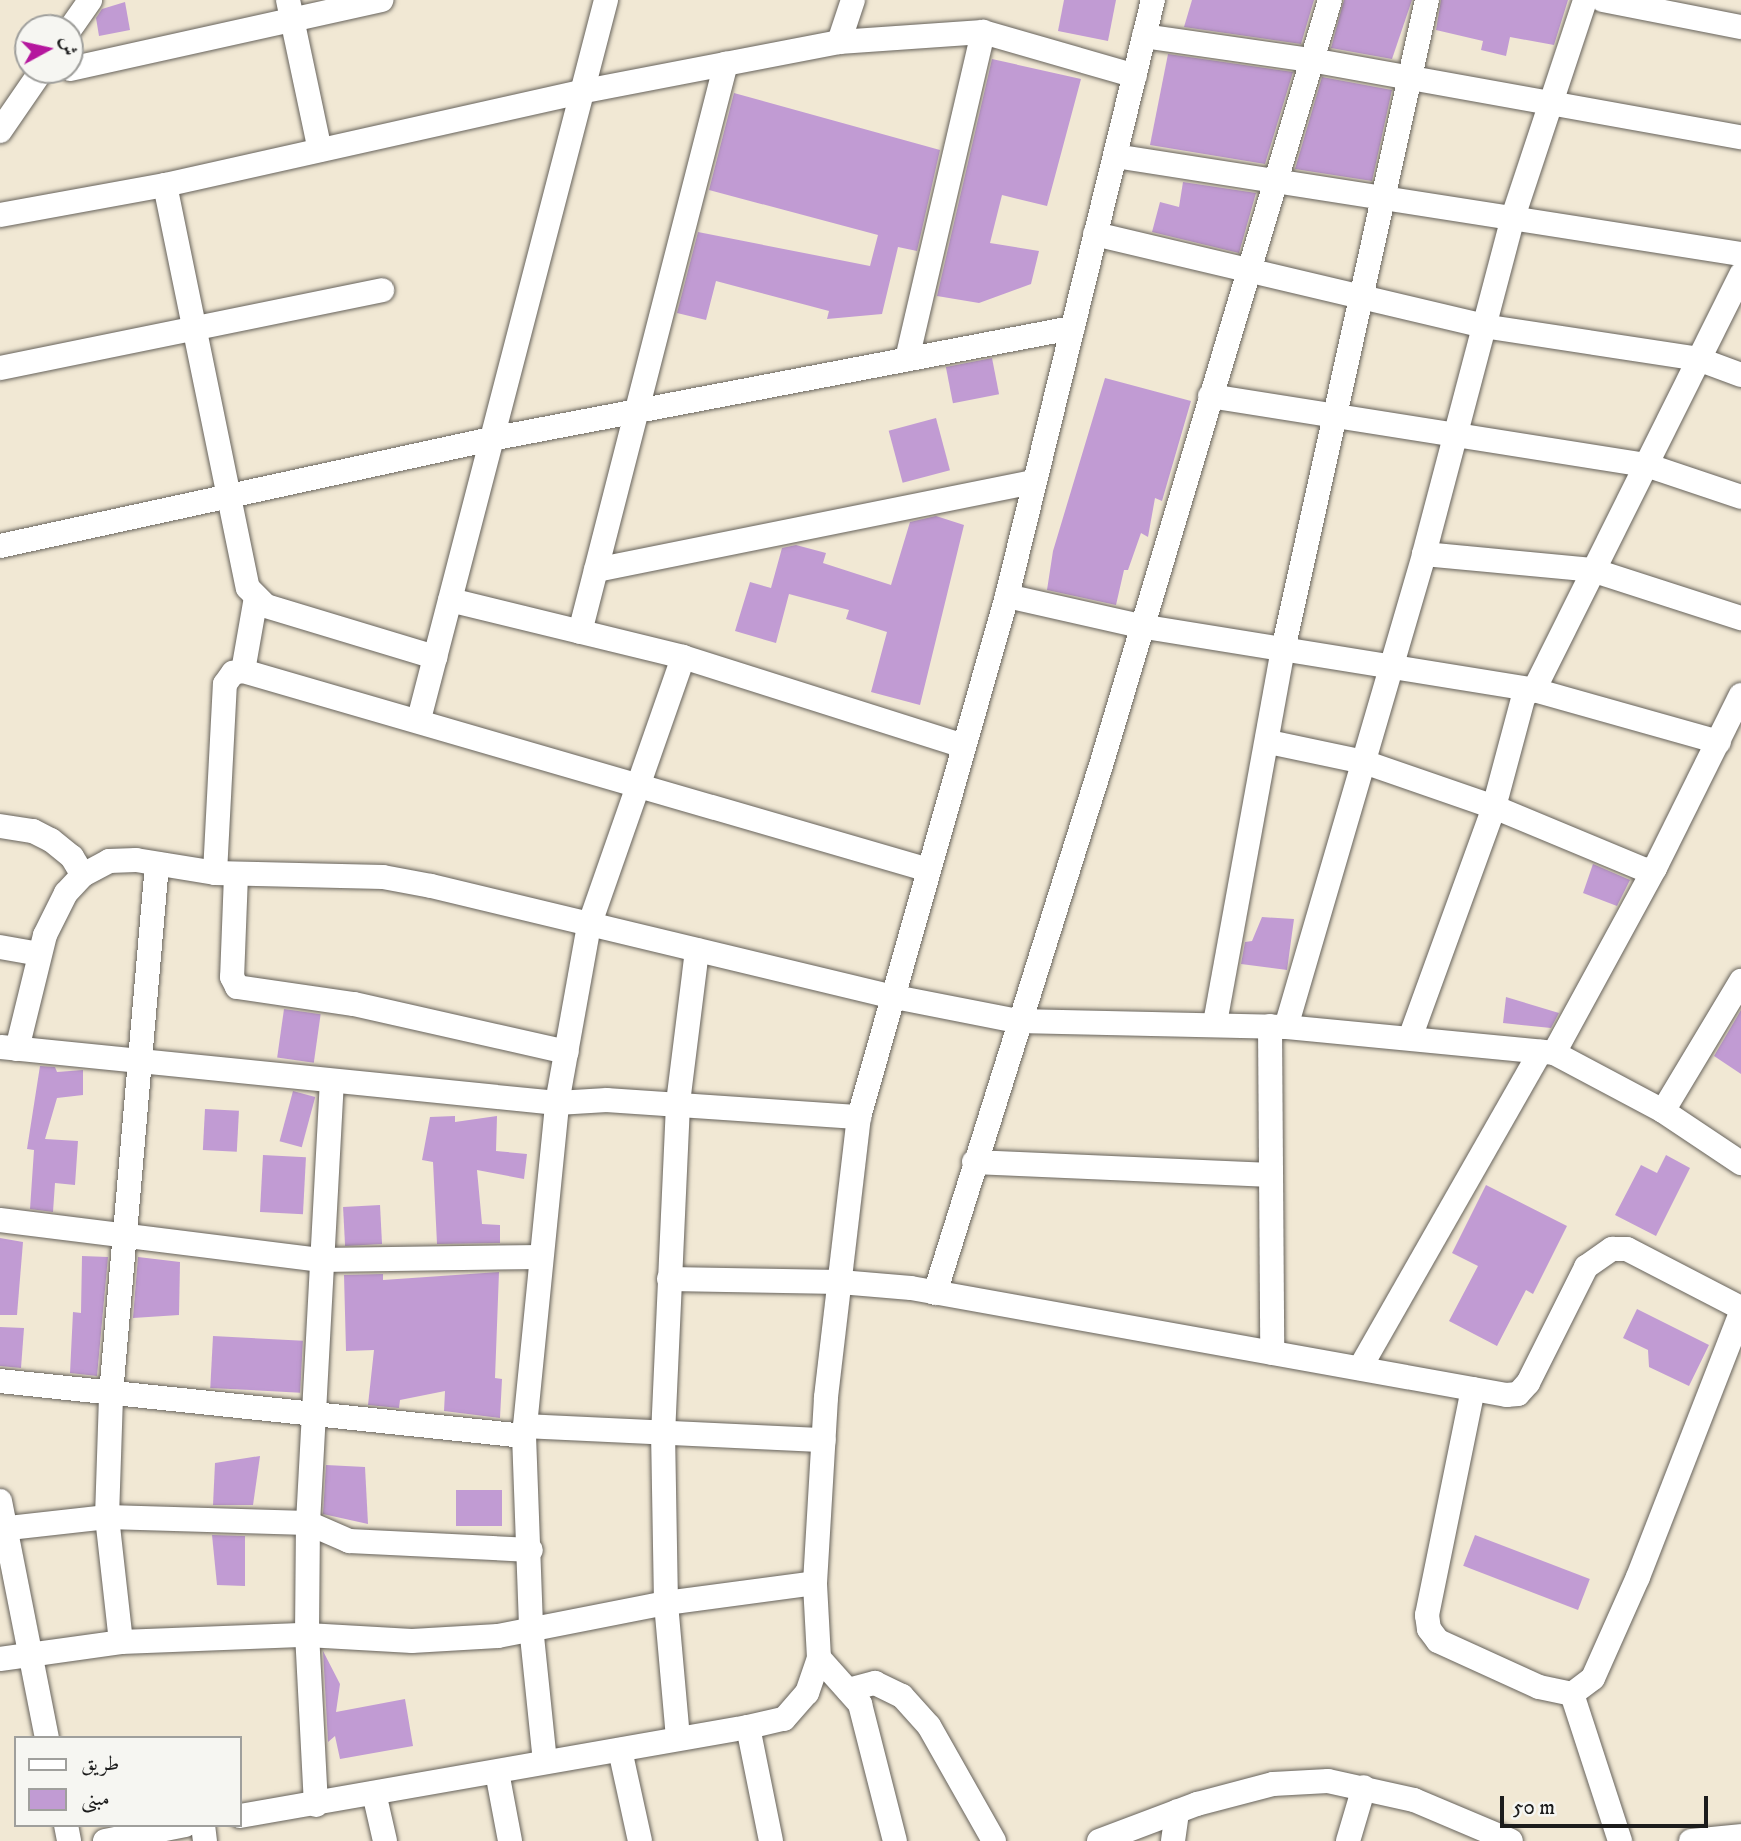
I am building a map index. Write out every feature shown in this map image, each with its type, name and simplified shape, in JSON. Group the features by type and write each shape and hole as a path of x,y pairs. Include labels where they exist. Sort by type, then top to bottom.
{"street":[{"path":"84,65 290,10 380,0"},
{"path":"419,719 585,91 606,0"},
{"path":"839,42 853,0"},
{"path":"242,1816 316,1805 748,1727 784,1719 800,1704 819,1658 815,1583 824,1440 859,1116 1007,596 1032,482 1153,0"},
{"path":"935,1293 1017,1021 1102,762 1140,626 1330,0"},
{"path":"1215,1023 1236,891 1269,742 1283,650 1387,196 1427,0"},
{"path":"1272,1353 1271,1175 1278,1026 1364,762 1424,554 1513,217 1553,104 1585,0"},
{"path":"1603,0 1741,27"},
{"path":"290,10 320,150"},
{"path":"908,359 983,32"},
{"path":"0,215 165,185 585,91 839,42 983,32 1135,76"},
{"path":"1144,36 1311,60 1741,137"},
{"path":"580,632 726,64"},
{"path":"0,131 32,84"},
{"path":"1115,156 1273,183 1387,196 1741,254"},
{"path":"165,185 197,328 248,588 266,606 435,657"},
{"path":"1095,234 1483,326 1698,359 1741,374"},
{"path":"1410,1038 1494,807 1524,695 1534,690 1741,274"},
{"path":"0,368 382,290"},
{"path":"0,546 491,439 1072,328"},
{"path":"1210,396 1336,419 1646,465 1741,497"},
{"path":"596,570 1032,482"},
{"path":"1424,554 1592,570 1741,618"},
{"path":"1007,596 1140,626 1534,690 1719,742"},
{"path":"243,671 256,597"},
{"path":"450,600 683,657 963,746"},
{"path":"545,1762 531,1626 531,1550 524,1431 557,1103 589,926 683,657"},
{"path":"567,1052 354,1004 237,987 232,977 226,874 225,684 233,673 243,671 419,719 929,870"},
{"path":"1360,1368 1655,868 1741,695"},
{"path":"1269,742 1364,762 1494,807 1645,870 1655,868"},
{"path":"0,825 33,831 51,840 72,857 83,875"},
{"path":"859,1116 678,1103 557,1103 140,1064 8,1048 39,954 66,893 83,875 110,861 157,864 226,874 383,877 895,997 1017,1021 1278,1026 1547,1053 1662,1111 1741,1163"},
{"path":"121,1642 107,1517 111,1394 157,864"},
{"path":"0,947 39,954"},
{"path":"678,1738 666,1603 663,1435 678,1103 696,950"},
{"path":"1662,1111 1741,981"},
{"path":"316,1805 307,1635 308,1523 316,1417 320,1261 332,1082"},
{"path":"974,1162 1271,1175"},
{"path":"0,1220 320,1261 541,1257"},
{"path":"669,1279 840,1282 935,1293 1360,1368 1506,1395 1523,1390 1586,1267 1612,1249 1627,1249 1741,1310 1730,1372 1593,1678 1572,1694 1539,1687 1438,1641 1429,1629 1427,1615 1473,1389"},
{"path":"0,1381 50,1383 111,1394 316,1417 524,1431 824,1440"},
{"path":"0,1501 47,1736"},
{"path":"4,1529 107,1517 308,1523 349,1541 531,1550"},
{"path":"0,1659 121,1642 307,1635 412,1641 498,1636 531,1626 666,1603 815,1583"},
{"path":"819,1658 848,1690 865,1720 895,1841"},
{"path":"848,1690 875,1683 902,1696 929,1726 994,1841"},
{"path":"1572,1694 1620,1841"},
{"path":"748,1727 771,1841"},
{"path":"620,1749 640,1841"},
{"path":"497,1772 510,1841"},
{"path":"1099,1841 1177,1811 1273,1784 1328,1781 1414,1800 1464,1832 1511,1841"},
{"path":"1348,1841 1364,1787"},
{"path":"374,1793 385,1841"},
{"path":"1173,1841 1177,1811"},
{"path":"105,1841 175,1827"},
{"path":"1691,1841 1741,1836"}],"building":[{"path":"1064,0 1116,0 1108,41 1058,31"},
{"path":"1192,0 1314,0 1301,44 1184,27"},
{"path":"1344,0 1412,0 1392,59 1331,48"},
{"path":"1441,0 1568,0 1554,45 1510,37 1506,56 1481,50 1483,41 1436,30"},
{"path":"125,2 130,30 99,36 96,18 102,9"},
{"path":"1168,54 1293,72 1265,164 1150,145"},
{"path":"992,59 1081,79 1047,206 1002,195 990,243 1039,251 1031,284 979,303 937,296"},
{"path":"1322,77 1392,90 1372,181 1295,169"},
{"path":"734,93 940,150 917,251 898,247 882,314 827,319 829,311 716,281 706,320 677,313 698,232 870,266 878,235 709,190"},
{"path":"1183,182 1256,193 1239,253 1152,232 1160,202 1179,207"},
{"path":"992,358 999,394 953,403 946,367"},
{"path":"1105,378 1191,401 1162,501 1155,498 1148,537 1141,533 1128,570 1124,570 1116,605 1047,590 1053,551"},
{"path":"936,418 950,470 903,483 889,431"},
{"path":"936,516 964,525 920,705 871,692 887,632 846,619 849,610 789,594 776,643 735,631 750,582 771,588 782,548 796,545 826,553 823,563 891,585 910,522"},
{"path":"1593,864 1630,880 1617,906 1583,893"},
{"path":"1262,917 1294,919 1287,970 1241,964 1245,942 1252,941"},
{"path":"1506,997 1559,1013 1551,1028 1503,1023"},
{"path":"284,1009 321,1014 314,1063 277,1058"},
{"path":"1741,1010 1741,1074 1714,1056"},
{"path":"40,1066 55,1067 57,1072 83,1070 83,1095 57,1098 45,1139 78,1141 75,1185 55,1183 53,1212 30,1209 34,1150 27,1149"},
{"path":"293,1091 315,1097 302,1147 280,1141"},
{"path":"205,1109 239,1111 237,1152 203,1150"},
{"path":"455,1116 455,1122 497,1116 496,1151 527,1154 524,1179 477,1170 482,1224 500,1225 500,1243 437,1244 433,1162 422,1160 430,1117"},
{"path":"263,1155 306,1157 303,1214 260,1212"},
{"path":"1666,1155 1690,1168 1656,1236 1615,1215 1641,1165 1657,1173"},
{"path":"1486,1185 1567,1226 1533,1294 1526,1290 1497,1346 1449,1321 1478,1266 1452,1253"},
{"path":"380,1205 382,1244 345,1246 343,1207"},
{"path":"0,1238 23,1242 17,1315 0,1315"},
{"path":"82,1256 108,1257 97,1376 70,1373 73,1312 81,1313"},
{"path":"138,1257 180,1262 179,1315 133,1318"},
{"path":"499,1272 495,1378 502,1379 500,1418 444,1411 445,1391 400,1400 399,1408 368,1405 374,1350 346,1351 344,1275 383,1274 383,1280"},
{"path":"1637,1309 1709,1345 1689,1386 1649,1367 1648,1350 1623,1338"},
{"path":"0,1327 24,1328 21,1368 0,1366"},
{"path":"213,1336 303,1341 300,1393 210,1388"},
{"path":"260,1456 253,1505 213,1505 215,1463"},
{"path":"326,1465 365,1467 368,1524 323,1514"},
{"path":"456,1490 502,1490 502,1526 456,1526"},
{"path":"212,1535 245,1536 245,1586 217,1585"},
{"path":"1475,1535 1590,1579 1578,1610 1463,1566"},
{"path":"323,1651 340,1684 336,1712 405,1699 413,1746 340,1759 335,1736 328,1742"}]}
